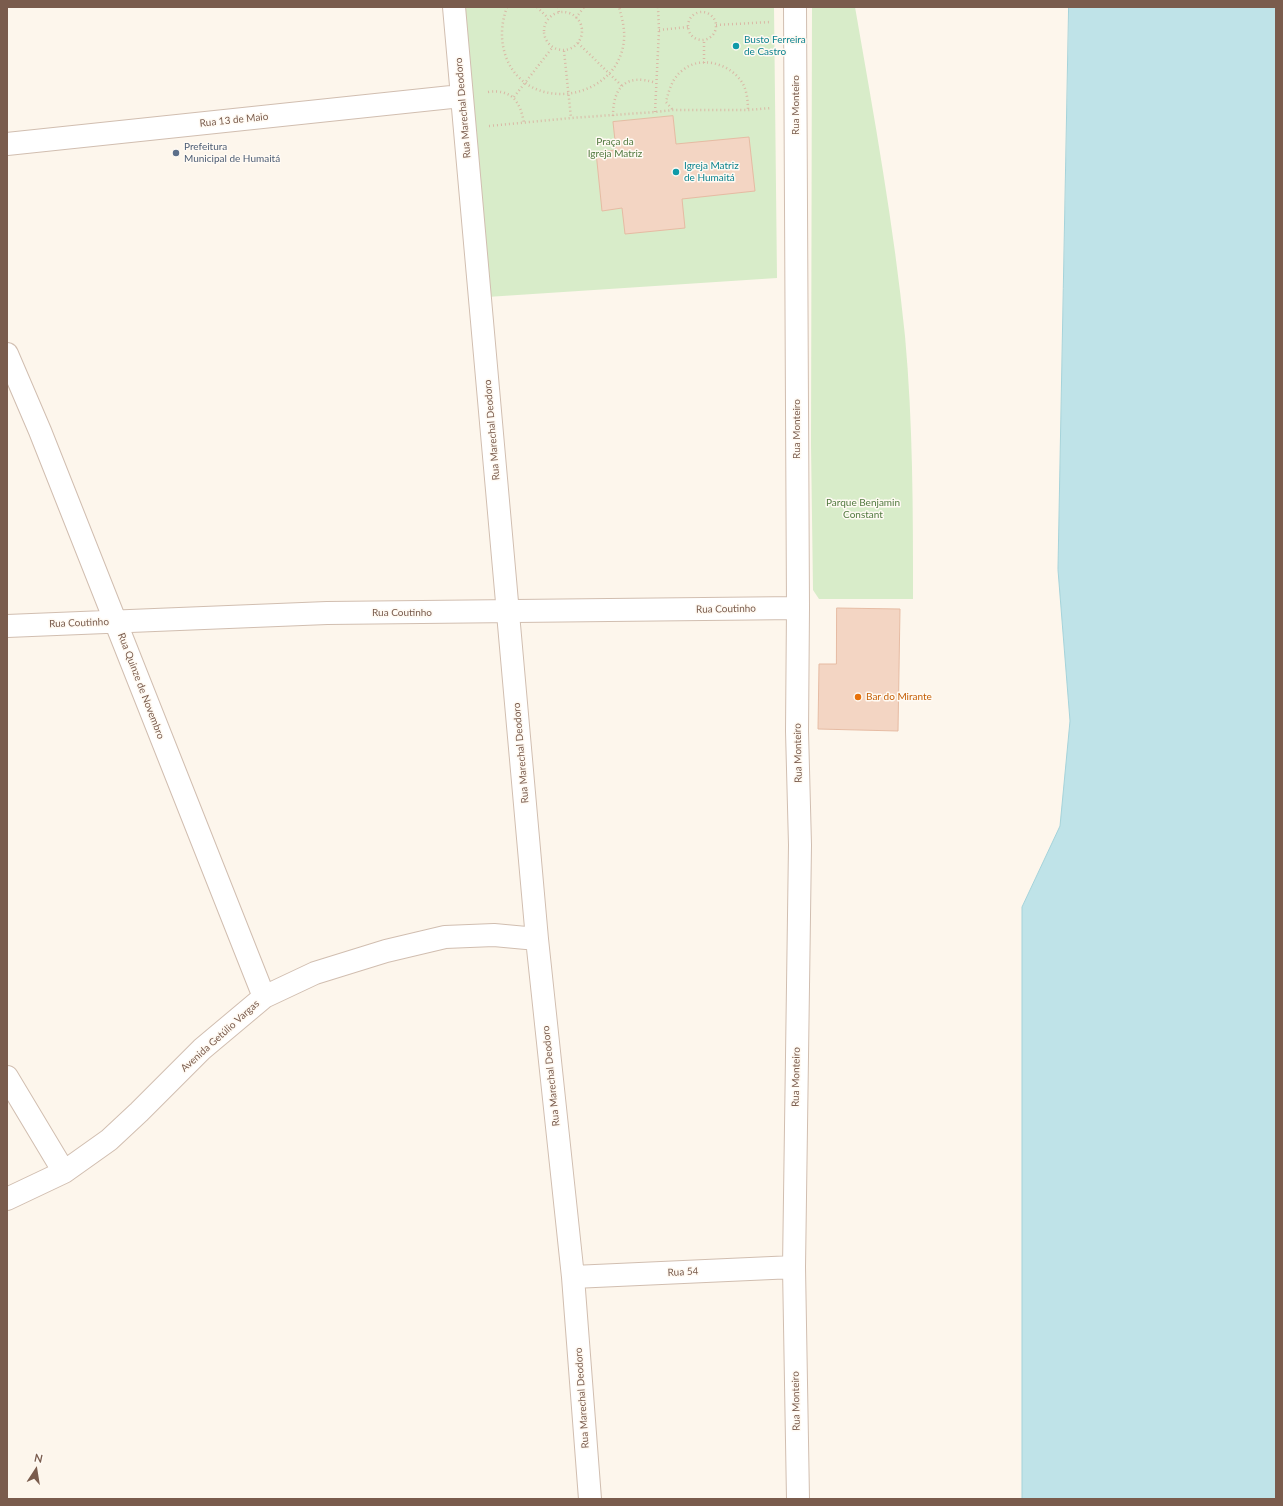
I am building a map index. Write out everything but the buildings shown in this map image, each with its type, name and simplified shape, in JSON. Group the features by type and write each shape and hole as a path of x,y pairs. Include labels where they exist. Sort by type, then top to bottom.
{"street":[{"name":"Rua Marechal Deodoro","path":"454,7 537,939 572,1277 590,1499"},
{"name":"Rua Monteiro","path":"795,14 798,608 797,730 800,845 794,1268 798,1499"},
{"name":"Rua 13 de Maio","path":"7,144 462,96"},
{"name":"Rua Quinze de Novembro","path":"7,354 40,431 116,621 264,997"},
{"name":"Rua Coutinho","path":"7,626 328,613 798,608"},
{"name":"Avenida Getúlio Vargas","path":"7,1199 64,1172 109,1140 202,1049 264,997 315,973 386,951 445,937 494,935 537,939"},
{"path":"7,1077 64,1172"},
{"name":"Rua 54","path":"572,1277 794,1268"}],"path":[{"path":"507,7 501,32 503,47 514,72 525,83 534,88 547,93 568,94 589,89 609,73 617,63 624,41 624,29 619,7"},
{"path":"537,7 548,18"},
{"path":"558,7 559,13"},
{"path":"576,18 584,7"},
{"path":"655,112 659,30 658,7"},
{"path":"701,7 701,12"},
{"path":"567,12 576,18 582,27 581,38 578,43 573,47 564,50 552,48 547,43 543,30 544,24 548,18 551,15 567,12"},
{"path":"701,12 709,14 715,21 716,25 714,33 708,39 704,40 695,38 688,28 688,23 692,15 701,12"},
{"path":"716,25 795,14"},
{"path":"659,30 688,28"},
{"path":"704,40 704,63"},
{"path":"578,43 622,86"},
{"path":"514,97 552,48"},
{"path":"564,50 570,118"},
{"path":"673,110 666,102 672,82 683,69 704,63 717,64 725,67 739,78 744,86 748,110"},
{"path":"613,116 613,105 616,93 624,84 634,80 647,80 656,83"},
{"path":"462,96 497,91 514,97 522,110 524,123"},
{"path":"464,128 673,110 748,110 796,104"}],"green space":[{"name":"Praça da Igreja Matriz","path":"462,7 774,7 777,278 487,297"},
{"name":"Parque Benjamin Constant","path":"812,7 855,7 883,171 895,254 908,369 913,500 913,599 819,599 813,590 811,445"}],"water":[{"path":"1069,7 1276,7 1276,1499 1022,1499 1022,907 1060,826 1070,721 1058,570"}],"place":[{"name":"Busto Ferreira de Castro","path":"736,46"},
{"name":"Prefeitura Municipal de Humaitá","path":"176,153"},
{"name":"Igreja Matriz de Humaitá","path":"676,172"},
{"name":"Bar do Mirante","path":"858,697"}]}
